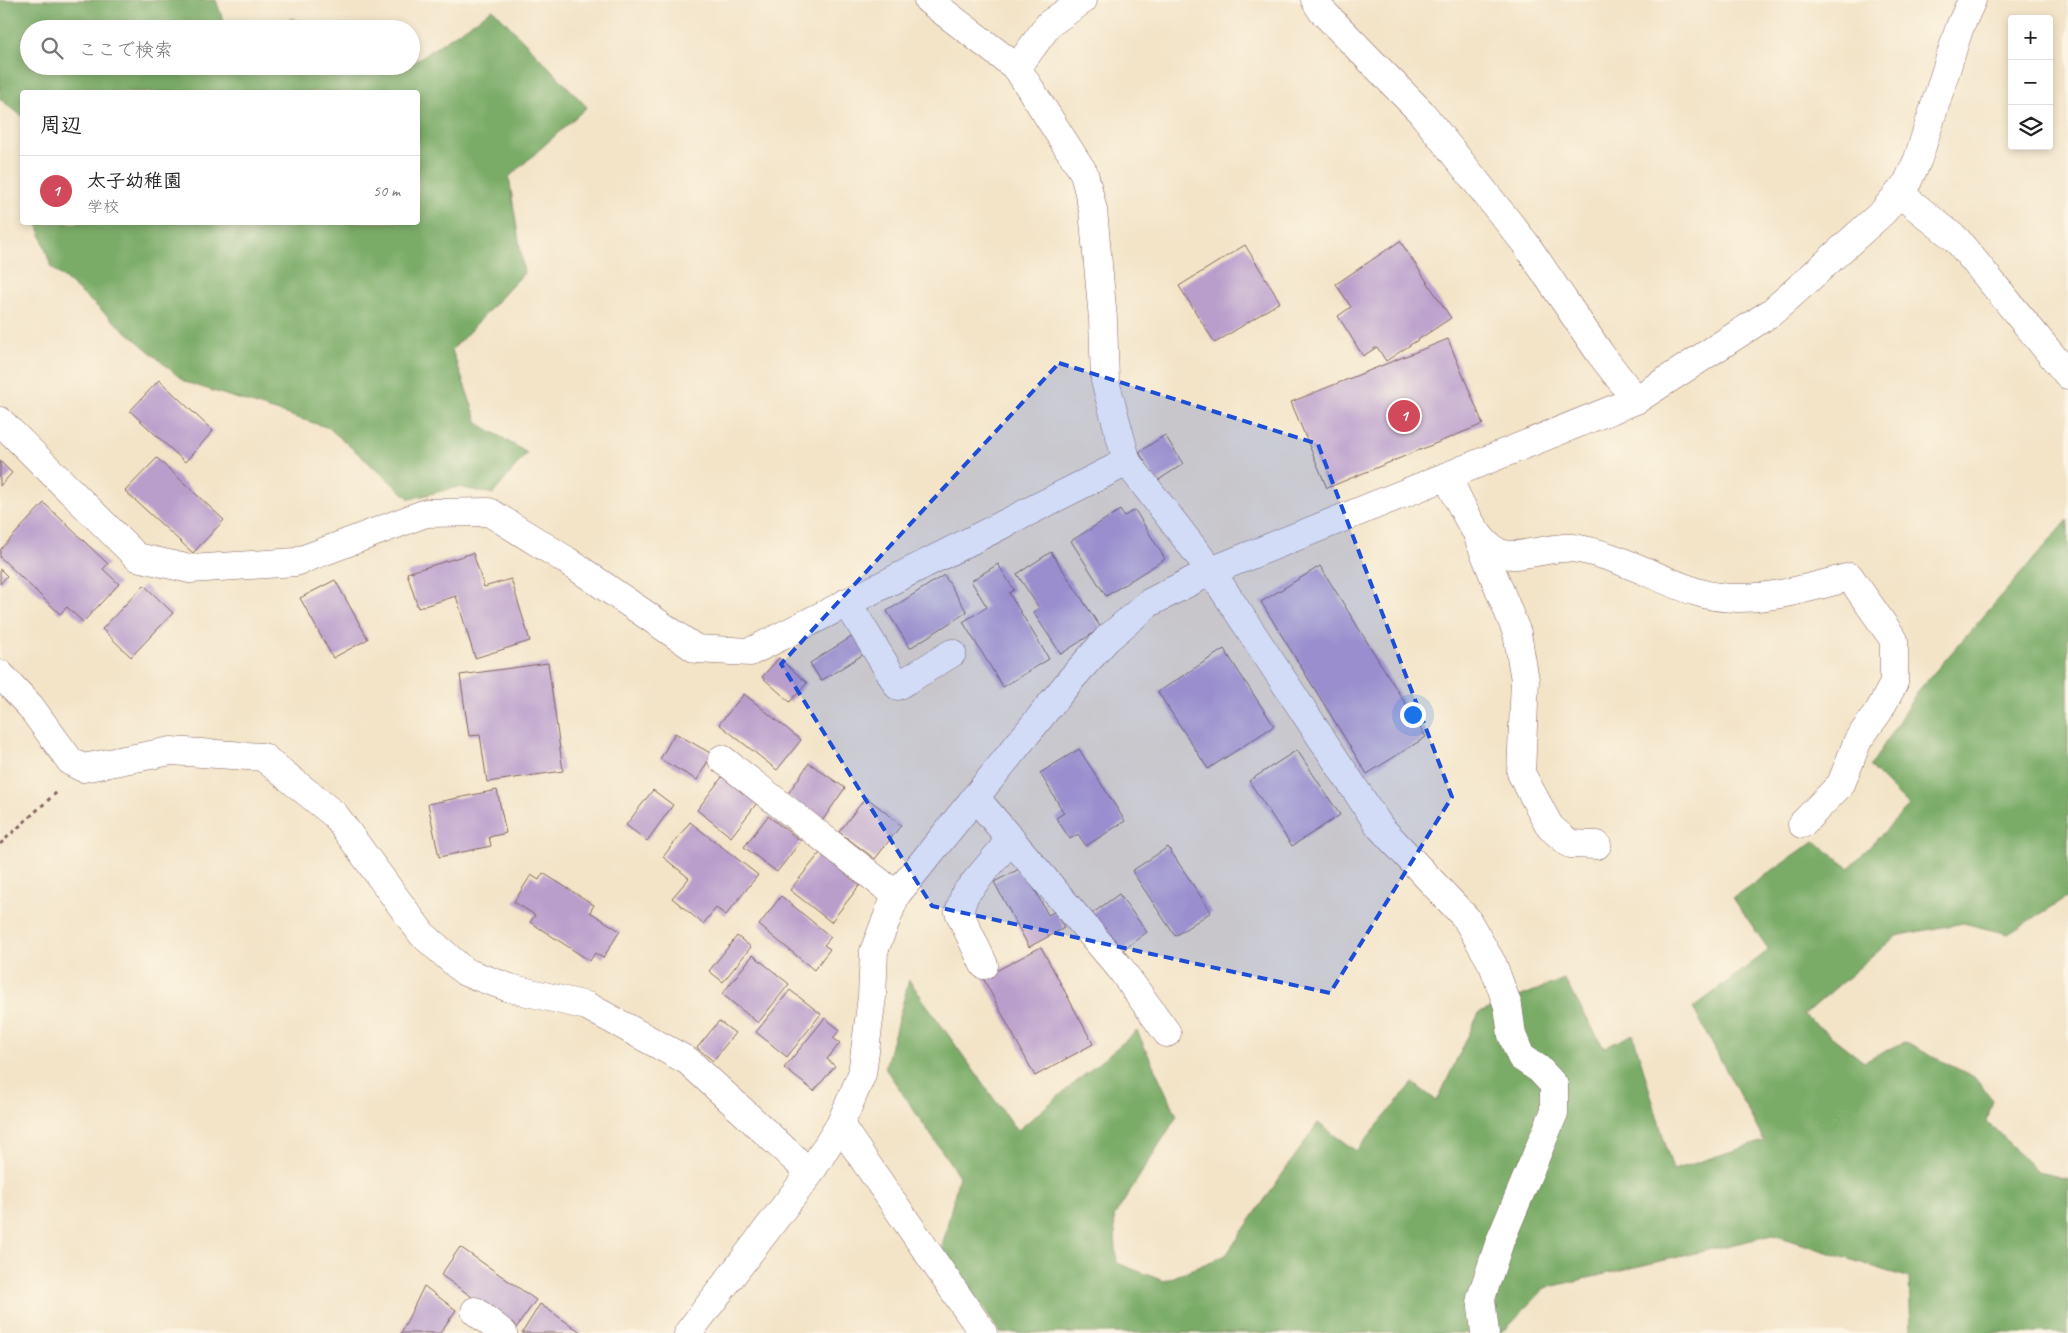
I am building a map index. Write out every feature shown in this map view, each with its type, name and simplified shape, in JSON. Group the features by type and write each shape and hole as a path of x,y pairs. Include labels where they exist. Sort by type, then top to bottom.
{"street":[{"path":"928,0 1017,68 1084,173 1094,220 1103,319 1105,381 1127,462 1211,571 1380,828 1466,918 1493,965 1508,1006 1512,1035 1522,1057 1539,1069 1554,1085 1554,1113 1500,1241 1482,1298 1484,1333"},
{"path":"1017,68 1049,24 1083,0"},
{"path":"1315,0 1322,11 1421,112 1526,244 1599,352 1636,400"},
{"path":"688,1333 810,1173 840,1125 862,1074 872,997 874,951 896,895 1107,639 1150,603 1211,571 1636,400 1772,312 1883,212 1907,182 1918,159 1959,29 1972,0"},
{"path":"1899,193 1957,240 2068,375"},
{"path":"0,421 136,557 190,569 296,562 426,513 489,512 566,560 696,649 750,652 1127,462"},
{"path":"1447,476 1477,535 1517,633 1524,680 1521,773 1550,827 1570,844 1596,845"},
{"path":"1477,535 1500,553 1520,554 1571,548 1612,559 1699,593 1744,598 1793,592 1850,577 1894,640 1894,683 1879,711 1858,740 1841,784 1802,824"},
{"path":"847,602 898,686 952,652"},
{"path":"0,674 30,706 71,762 83,768 171,751 262,757 335,815 422,934 465,972 510,988 587,1006 688,1061 810,1173"},
{"path":"722,759 896,895"},
{"path":"975,797 1120,968 1167,1033"},
{"path":"984,965 959,912 965,894 1011,839"},
{"path":"840,1125 983,1333"},
{"path":"474,1311 503,1333"}],"path":[{"path":"0,844 83,768"}],"highlighted area":[{"path":"1059,363 1318,444 1452,797 1330,993 932,906 781,664"}],"green space":[{"path":"0,0 216,0 223,20 20,20 20,75 420,75 420,58 493,9 587,107 509,177 524,273 452,350 478,423 527,453 493,494 458,487 410,499 329,428 185,382 51,267 38,225 420,225 420,90 20,90 20,114 0,99"},
{"path":"2068,520 2068,897 2008,934 1963,923 1896,936 1804,1015 1864,1062 1904,1042 1974,1077 1993,1100 1987,1121 2038,1172 2068,1179 2068,1333 1911,1333 1909,1278 1773,1235 1545,1288 1505,1330 1496,1333 1000,1333 942,1247 959,1176 885,1068 909,980 1017,1131 1137,1031 1177,1116 1114,1217 1117,1263 1164,1281 1226,1255 1318,1123 1356,1151 1413,1083 1437,1101 1479,1013 1564,979 1604,1048 1633,1034 1673,1170 1764,1141 1693,1008 1769,950 1733,898 1814,841 1849,868 1909,806 1870,767 1917,692"}],"building":[{"path":"1400,241 1451,318 1386,361 1377,347 1363,356 1338,316 1351,307 1336,284"},
{"path":"1245,245 1280,302 1215,343 1179,286"},
{"path":"1448,339 1483,424 1327,488 1291,402"},
{"path":"159,380 213,431 185,462 130,411"},
{"path":"1165,435 1183,464 1157,481 1139,452"},
{"path":"157,458 224,520 193,553 125,491"},
{"path":"0,461 12,473 0,486"},
{"path":"44,503 108,564 103,569 119,584 83,622 67,607 60,614 0,557 0,550"},
{"path":"1120,510 1124,516 1135,510 1165,559 1106,596 1071,541"},
{"path":"1051,552 1101,628 1061,654 1033,612 1039,608 1017,574"},
{"path":"473,553 484,587 511,579 530,641 475,658 456,596 418,608 407,573"},
{"path":"998,564 1014,590 1009,593 1049,659 1003,687 963,622 987,607 971,581"},
{"path":"1320,566 1426,737 1367,774 1261,602"},
{"path":"0,569 7,576 0,584"},
{"path":"944,575 967,612 910,648 887,611"},
{"path":"335,580 368,639 333,658 300,598"},
{"path":"144,585 173,613 131,657 102,629"},
{"path":"856,634 867,652 821,681 810,663"},
{"path":"1224,649 1274,726 1208,769 1158,692"},
{"path":"779,658 807,683 790,702 762,677"},
{"path":"548,663 563,771 487,782 480,735 469,736 460,675"},
{"path":"744,694 801,740 777,770 719,724"},
{"path":"675,733 712,754 697,780 660,759"},
{"path":"1079,749 1125,821 1086,846 1078,834 1070,839 1056,818 1064,813 1040,773"},
{"path":"1297,750 1340,815 1292,846 1249,781"},
{"path":"809,763 845,788 822,821 787,795"},
{"path":"722,777 757,803 731,837 697,810"},
{"path":"497,790 506,833 489,837 491,846 439,857 428,804"},
{"path":"653,790 673,805 647,841 626,825"},
{"path":"866,797 901,825 875,859 839,832"},
{"path":"768,816 801,841 777,872 744,847"},
{"path":"690,822 758,875 726,915 716,908 703,924 672,898 689,878 663,857"},
{"path":"1168,847 1211,912 1175,936 1132,871"},
{"path":"820,853 860,885 831,922 790,890"},
{"path":"1023,867 1048,915 1056,911 1064,928 1029,947 994,882"},
{"path":"543,873 594,905 590,912 620,931 603,958 595,953 590,961 530,922 535,915 514,902 531,875 539,880"},
{"path":"1119,894 1147,932 1119,953 1090,915"},
{"path":"781,896 831,937 824,945 830,949 814,970 759,925"},
{"path":"737,936 751,947 723,982 709,971"},
{"path":"1041,947 1093,1044 1035,1076 983,978"},
{"path":"753,955 789,984 758,1023 722,994"},
{"path":"790,990 821,1014 787,1057 756,1032"},
{"path":"825,1018 840,1030 833,1038 840,1043 827,1059 835,1066 814,1091 784,1068"},
{"path":"719,1021 735,1033 713,1061 697,1048"},
{"path":"460,1247 536,1300 516,1328 441,1275"},
{"path":"424,1286 456,1310 440,1333 401,1333"},
{"path":"540,1304 582,1333 522,1333"}],"place":[{"name":"太子幼稚園","path":"1404,416"}]}
